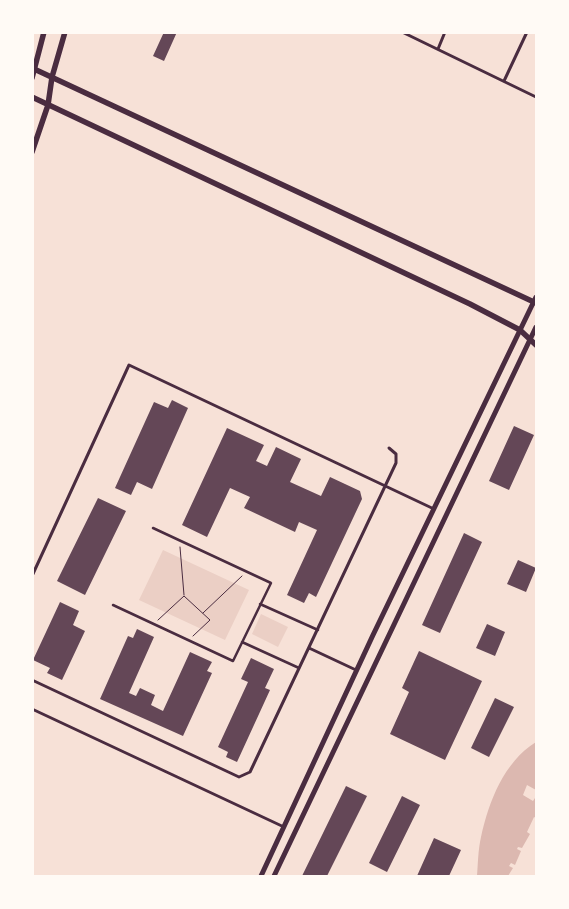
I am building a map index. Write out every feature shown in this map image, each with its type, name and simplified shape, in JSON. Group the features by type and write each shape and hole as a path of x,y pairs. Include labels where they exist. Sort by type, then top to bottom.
{"main road":[{"path":"32,78 44,32"},
{"path":"32,152 48,105 52,77 65,32"},
{"path":"32,68 536,300 357,670 261,876"},
{"path":"32,97 470,304 520,330 536,345"},
{"path":"274,876 536,328"}],"street":[{"path":"402,32 536,97"},
{"path":"438,49 445,32"},
{"path":"504,81 527,32"},
{"path":"32,576 129,365 434,509"},
{"path":"32,680 239,778 250,772 396,463 396,454 389,448"},
{"path":"113,605 233,660 270,583 153,528"},
{"path":"260,604 318,630"},
{"path":"242,642 299,668"},
{"path":"309,648 357,670"},
{"path":"32,709 284,827"}],"path":[{"path":"180,540 184,596 210,620 188,640"},
{"path":"203,614 247,572"},
{"path":"154,624 184,596"}],"shaded area":[{"path":"163,550 249,590 225,640 139,600"},
{"path":"261,614 288,627 278,647 252,634"},
{"path":"536,742 536,790 527,785 523,795 533,801 536,799 536,818 534,817 527,832 530,834 522,848 518,847 517,849 521,851 515,865 511,863 509,866 513,868 508,876 477,876 481,837 493,796 515,760"}],"building":[{"path":"164,32 177,32 164,61 153,56"},
{"path":"172,400 188,408 152,489 137,482 131,495 115,488 154,402 168,408"},
{"path":"514,426 534,435 509,490 489,481"},
{"path":"227,428 264,445 256,461 267,466 276,447 301,459 290,482 321,496 330,477 360,491 362,499 316,597 309,593 304,603 287,595 317,530 299,522 295,532 244,508 250,497 230,488 207,537 182,525"},
{"path":"98,498 126,511 85,595 57,581"},
{"path":"464,533 482,542 440,633 422,625"},
{"path":"518,560 536,568 526,592 507,584"},
{"path":"60,602 79,611 73,625 85,631 62,680 47,673 50,668 33,660"},
{"path":"487,624 505,632 495,656 476,648"},
{"path":"137,629 154,637 129,693 136,696 140,688 155,695 151,705 163,711 190,652 212,662 207,671 212,673 183,736 100,699 128,636 133,638"},
{"path":"419,651 482,681 445,760 390,734 409,692 402,688"},
{"path":"251,658 274,669 265,688 270,690 237,762 226,757 228,752 218,747 248,682 241,679"},
{"path":"495,698 514,707 489,757 471,748"},
{"path":"346,786 367,796 327,876 302,876"},
{"path":"402,796 420,805 387,872 369,863"},
{"path":"434,838 461,850 449,876 417,876"}]}
